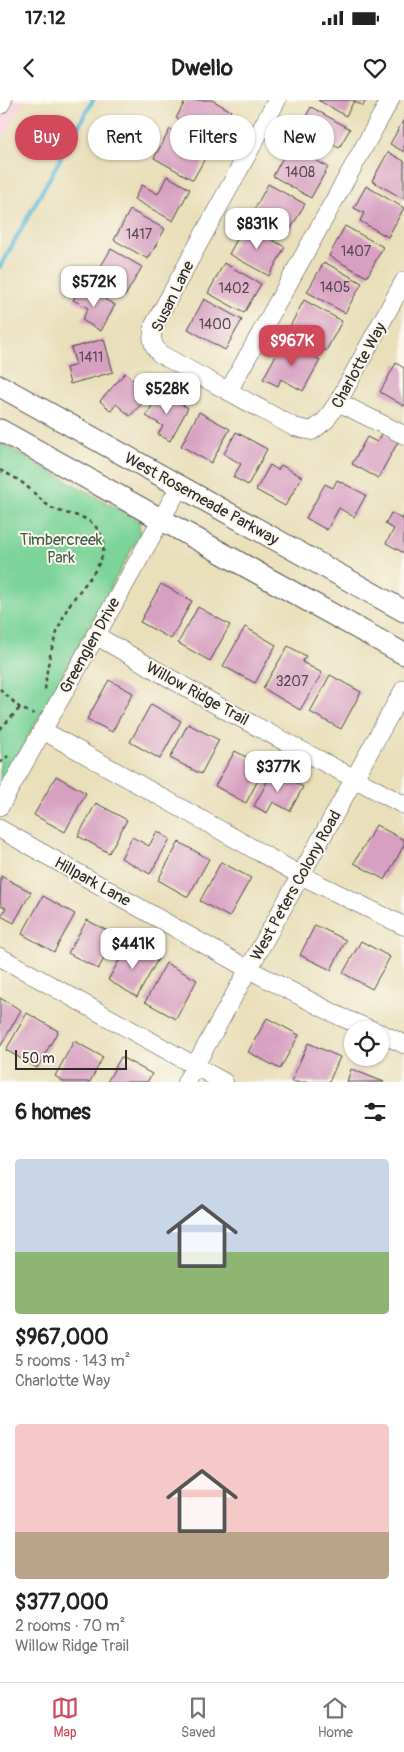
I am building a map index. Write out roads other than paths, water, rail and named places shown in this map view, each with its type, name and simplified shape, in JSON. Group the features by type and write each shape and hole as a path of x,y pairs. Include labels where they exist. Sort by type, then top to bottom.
{"main road":[{"name":"West Rosemeade Parkway","path":"0,386 404,610"},
{"path":"0,430 404,654"}],"street":[{"path":"0,105 3,100"},
{"name":"Susan Lane","path":"224,388 160,354 154,348 151,338 154,325 164,306 277,100"},
{"path":"224,388 390,100"},
{"name":"Charlotte Way","path":"224,388 294,428 312,431 326,420 338,402 404,281"},
{"path":"338,402 404,435"},
{"name":"Greenglen Drive","path":"0,806 40,722 95,635 180,486"},
{"name":"Willow Ridge Trail","path":"95,635 220,707 404,805"},
{"name":"West Peters Colony Road","path":"186,1082 404,689"},
{"path":"40,722 300,875 404,926"},
{"name":"Hillpark Lane","path":"0,829 248,968 351,1021"},
{"path":"0,957 224,1082"},
{"path":"389,1037 404,1044"}],"waterway":[{"path":"0,267 93,100"}],"park label":[{"name":"Timbercreek Park","path":"61,548"}]}
